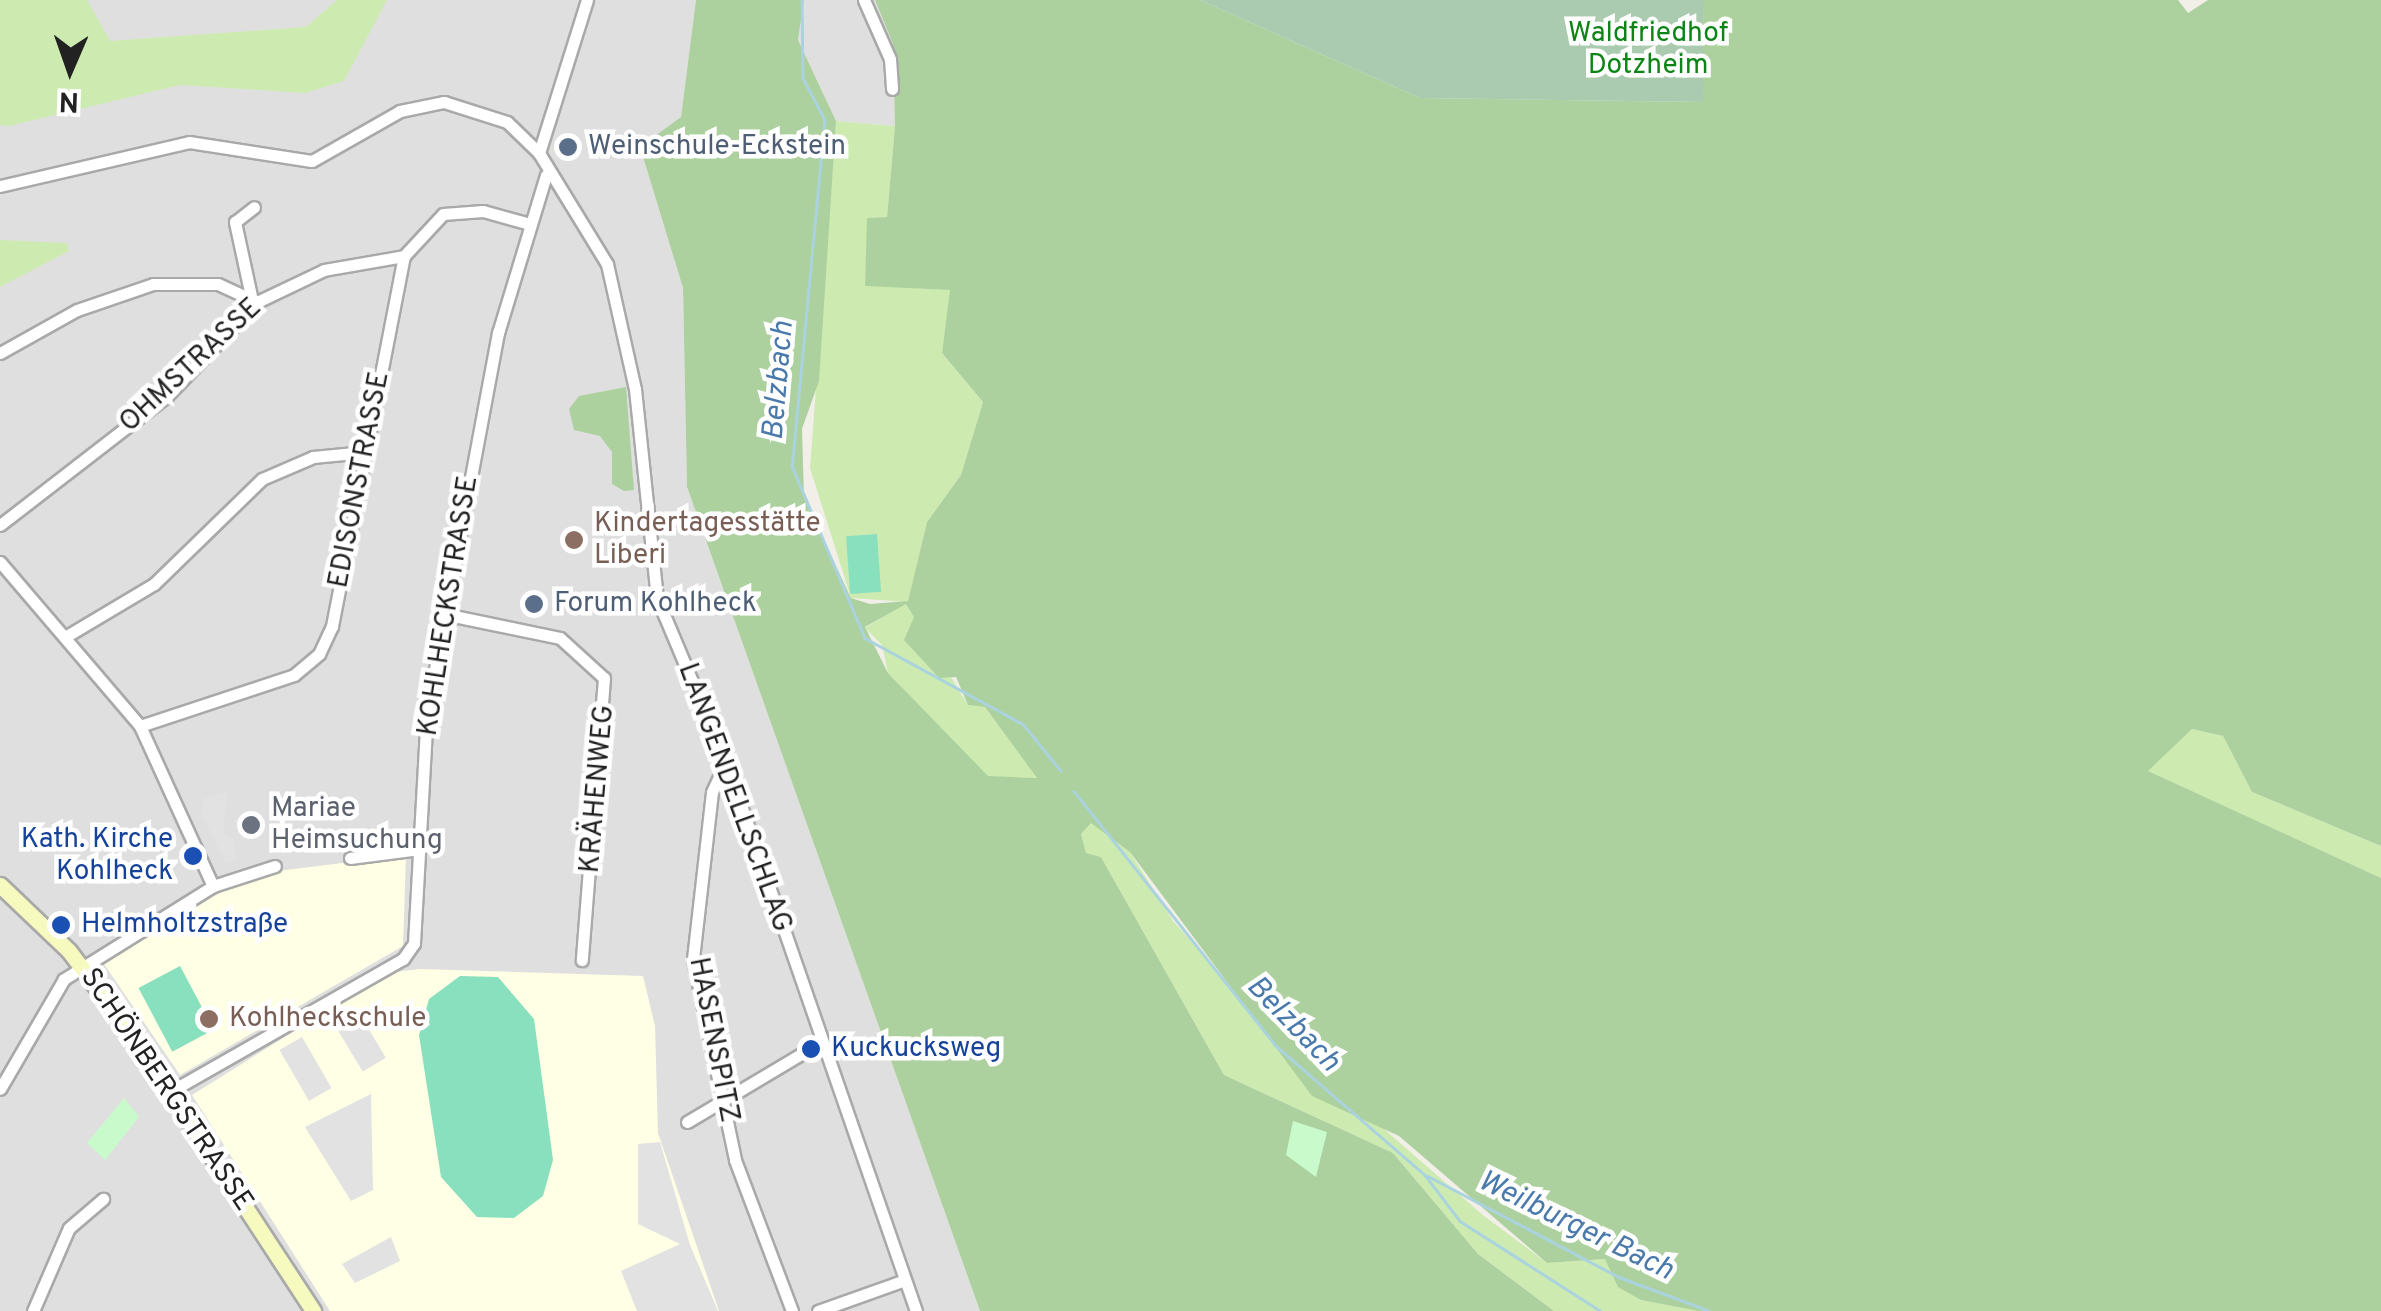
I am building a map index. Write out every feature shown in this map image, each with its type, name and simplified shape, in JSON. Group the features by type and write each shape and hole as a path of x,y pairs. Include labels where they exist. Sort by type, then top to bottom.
{"street":[{"path":"539,154 587,0"},
{"path":"864,0 890,59 892,90"},
{"path":"0,186 189,142 312,160 400,111 444,102 508,122 539,154 546,174"},
{"name":"KOHLHECKSTRASSE","path":"173,1090 410,952 444,614 498,333 546,174"},
{"name":"LANGENDELLSCHLAG","path":"546,174 586,217 607,264 635,389 650,573 726,762 916,1311"},
{"path":"254,206 235,222 254,299"},
{"path":"404,256 443,214 482,211 530,224"},
{"name":"OHMSTRASSE","path":"0,524 166,396 254,299 324,270 404,256"},
{"name":"EDISONSTRASSE","path":"140,726 294,675 319,654 404,256"},
{"path":"0,352 77,310 153,284 218,284 254,299"},
{"path":"64,638 154,584 262,479 313,457 365,452"},
{"path":"0,562 140,726 213,886"},
{"name":"KRÄHENWEG","path":"444,614 560,638 604,678 582,960"},
{"name":"HASENSPITZ","path":"726,762 712,792 693,960 728,1098 735,1160 792,1311"},
{"path":"350,858 419,849"},
{"path":"0,1089 48,1001 80,964 213,886 275,866"},
{"name":"SCHÖNBERGSTRASSE","path":"0,884 80,964 173,1090 313,1311"},
{"path":"688,1122 822,1042"},
{"path":"34,1311 69,1228 103,1198"},
{"path":"818,1311 905,1280"}],"shaded area":[{"path":"0,0 696,0 681,118 640,147 683,288 687,487 980,1311 0,1311"},
{"path":"804,0 875,0 893,44 895,126 836,121 798,40"},
{"path":"227,792 223,834 233,838 236,860 226,863 201,813 204,799"},
{"name":"Kohlheckschule","path":"406,855 403,946 180,1075 104,964 225,889 278,871"},
{"path":"419,969 643,976 655,1026 658,1133 719,1311 330,1311 192,1095 387,973"},
{"path":"356,1008 386,1058 363,1072 333,1022"},
{"path":"302,1037 331,1088 309,1101 279,1050"},
{"path":"371,1094 373,1190 351,1201 305,1127"},
{"path":"660,1142 690,1245 718,1311 637,1311 621,1271 680,1244 638,1224 638,1144"},
{"path":"391,1237 400,1261 355,1283 342,1264"}],"green space":[{"path":"0,0 87,0 110,41 306,27 337,0 387,0 344,81 305,93 180,85 9,126 0,125"},
{"path":"696,0 804,0 798,40 836,121 819,381 802,429 804,498 851,598 870,604 908,601 927,522 961,475 983,402 942,353 950,290 865,286 867,218 887,217 895,126 893,44 875,0 1200,0 1420,98 1702,102 1704,0 2178,0 2188,13 2208,0 2381,0 2381,846 2252,792 2223,736 2192,729 2148,771 2381,878 2381,1311 1698,1311 1641,1300 1618,1287 1605,1259 1547,1263 1399,1136 1312,1096 1130,852 1091,823 1081,834 1086,853 1101,857 1224,1075 1393,1153 1478,1254 1554,1311 980,1311 687,487 683,288 640,147 681,117","holes":["906,604 914,617 904,640 939,678 956,677 968,705 985,707 1037,778 988,776 888,673 865,627"]},
{"name":"Waldfriedhof Dotzheim","path":"1200,0 1704,0 1703,102 1420,98"},
{"path":"836,121 895,126 887,217 868,218 865,285 951,290 942,353 983,402 961,475 927,522 908,602 851,598 810,468"},
{"path":"0,240 67,243 69,251 0,287"},
{"path":"626,387 634,490 624,491 612,484 612,452 600,436 574,430 569,409 579,396"},
{"path":"877,534 881,592 850,594 846,536"},
{"path":"906,603 968,705 985,707 1038,778 988,777 888,673 882,645 865,628"},
{"path":"2192,729 2223,736 2252,792 2381,846 2381,878 2147,771"},
{"path":"1091,822 1130,852 1173,921 1270,1030 1484,1216 1547,1263 1605,1259 1641,1300 1698,1311 1554,1311 1478,1254 1393,1153 1224,1075 1101,857 1086,853 1081,834"},
{"path":"180,966 214,1030 172,1052 139,988"},
{"path":"460,976 498,977 534,1019 553,1160 543,1196 514,1218 477,1217 441,1177 419,1035 429,999"},
{"path":"124,1098 139,1117 105,1160 87,1143"},
{"path":"1293,1121 1327,1132 1316,1177 1286,1155"}],"waterway":[{"name":"Belzbach","path":"802,0 803,78 825,120 792,466 865,638 1023,724 1061,771"},
{"name":"Belzbach","path":"1074,791 1275,1045 1425,1175 1460,1221 1601,1311"},
{"name":"Weilburger Bach","path":"1428,1176 1619,1277 1710,1311"}],"place":[{"name":"Weinschule-Eckstein","path":"568,147"},
{"name":"Kindertagesstätte Liberi","path":"574,540"},
{"name":"Forum Kohlheck","path":"534,604"},
{"name":"Mariae Heimsuchung","path":"251,825"},
{"name":"Kath. Kirche Kohlheck","path":"193,856"},
{"name":"Helmholtzstraße","path":"61,925"},
{"name":"Kohlheckschule","path":"209,1019"},
{"name":"Kuckucksweg","path":"811,1049"}]}
